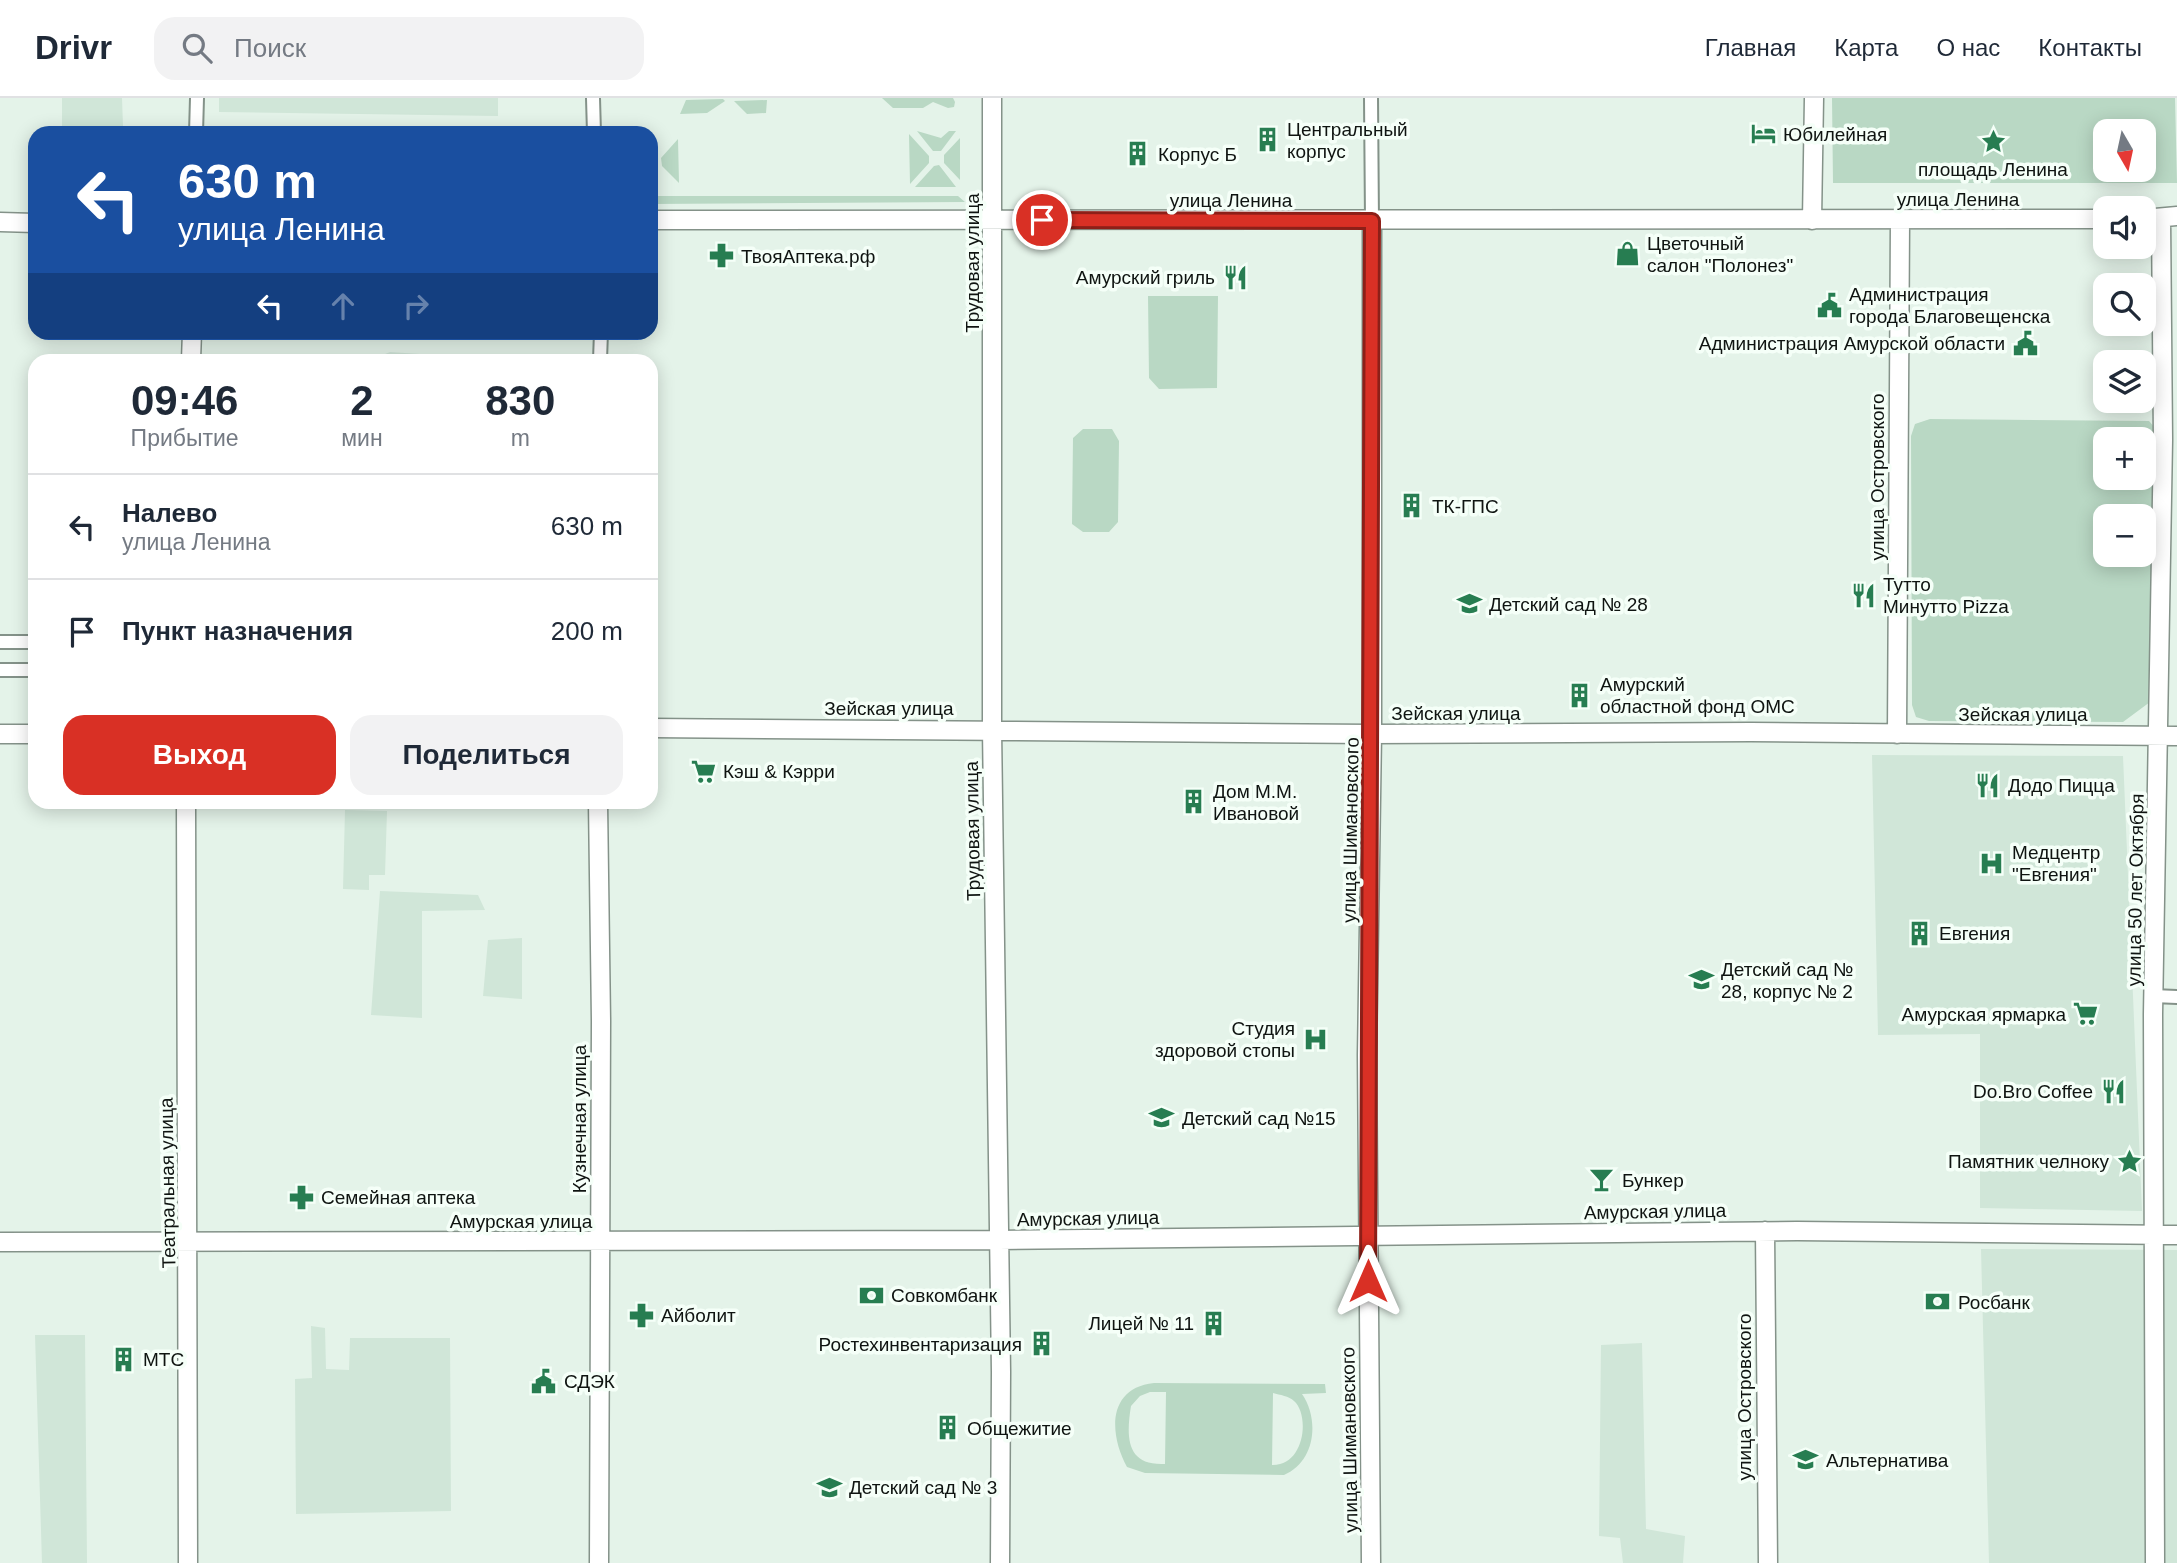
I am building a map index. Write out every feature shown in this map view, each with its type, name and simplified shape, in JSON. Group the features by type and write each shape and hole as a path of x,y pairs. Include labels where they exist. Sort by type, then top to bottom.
{"street":[{"path":"197,98 197,126"},
{"path":"593,98 594,126"},
{"name":"Трудовая улица","path":"992,98 992,729 1000,1563"},
{"name":"улица Шимановского","path":"1371,98 1373,734 1367,1055 1371,1563"},
{"path":"1812,220 1814,98"},
{"name":"улица 50 лет Октября","path":"2155,1563 2153,996 2163,440 2161,218"},
{"name":"улица Ленина","path":"658,220 2093,219"},
{"name":"улица Островского","path":"1897,734 1900,221"},
{"path":"0,222 28,223"},
{"path":"0,642 28,642"},
{"path":"0,670 28,670"},
{"name":"Зейская улица","path":"658,728 1373,734 2177,736"},
{"path":"0,734 28,734"},
{"name":"Театральная улица","path":"186,809 188,1563"},
{"name":"Кузнечная улица","path":"598,809 598,1563"},
{"path":"2153,996 2177,997"},
{"name":"улица Островского","path":"1765,1231 1768,1563"},
{"name":"Амурская улица","path":"0,1242 189,1244 999,1240 1765,1231 2177,1235"}],"shaded area":[{"path":"62,98 122,98 123,126 62,126"},
{"path":"219,98 498,98 498,116 219,112"},
{"path":"882,98 953,98 955,102 954,107 948,108 933,102 923,108 893,108"},
{"name":"площадь Ленина","path":"1832,98 2175,98 2177,183 1833,183"},
{"path":"686,100 725,101 707,113 680,114"},
{"path":"767,100 766,113 747,114 734,101"},
{"path":"917,131 941,138 949,131 956,131 941,151 933,151"},
{"path":"909,134 929,156 929,163 910,184"},
{"path":"960,138 960,180 944,163 944,155"},
{"path":"678,139 679,183 662,166 661,158"},
{"path":"939,165 956,187 915,187 934,166"},
{"path":"658,196 958,196 965,202 658,204"},
{"path":"1148,296 1218,296 1217,388 1159,389 1149,378"},
{"path":"390,352 420,354 385,354"},
{"path":"1930,419 2149,421 2154,427 2093,427 2093,490 2155,490 2154,504 2093,504 2093,567 2153,567 2150,702 2123,722 1929,721 1916,717 1912,705 1911,436 1915,424"},
{"path":"1083,429 1112,429 1119,441 1118,522 1109,532 1083,532 1072,524 1073,438"},
{"path":"1872,755 2123,756 2142,1211 1980,1208 1980,1034 1878,1035"},
{"path":"345,810 387,811 385,875 369,875 369,890 343,889"},
{"path":"380,891 478,895 485,910 422,911 422,1018 371,1015"},
{"path":"522,938 522,999 483,996 488,940"},
{"path":"1981,1249 2177,1250 2177,1563 1989,1563"},
{"path":"311,1326 325,1328 326,1369 349,1370 350,1338 450,1338 451,1511 296,1514 295,1379 312,1378"},
{"path":"35,1335 85,1335 87,1563 42,1563"},
{"path":"1642,1343 1646,1529 1685,1536 1683,1563 1623,1563 1620,1538 1599,1536 1601,1345"},
{"path":"1154,1383 1325,1384 1326,1393 1302,1394 1311,1416 1311,1439 1302,1461 1284,1475 1145,1473 1127,1467 1117,1441 1115,1427 1120,1403 1127,1394","holes":["1150,1392 1166,1392 1165,1464 1143,1460 1136,1455 1129,1439 1131,1406 1140,1396","1273,1393 1294,1401 1299,1408 1303,1428 1298,1449 1292,1457 1283,1463 1272,1465"]}],"place":[{"name":"Юбилейная","path":"1763,134"},
{"name":"Центральный корпус","path":"1267,140"},
{"name":"площадь Ленина","path":"1993,141"},
{"name":"Корпус Б","path":"1138,154"},
{"name":"Цветочный салон \"Полонез\"","path":"1627,254"},
{"name":"ТвояАптека.рф","path":"721,256"},
{"name":"Амурский гриль","path":"1235,277"},
{"name":"Администрация города Благовещенска","path":"1829,305"},
{"name":"Администрация Амурской области","path":"2025,343"},
{"name":"ТК-ГПС","path":"1412,506"},
{"name":"Тутто Минутто Pizza","path":"1863,595"},
{"name":"Детский сад № 28","path":"1469,604"},
{"name":"Амурский областной фонд ОМС","path":"1580,695"},
{"name":"Кэш & Кэрри","path":"703,771"},
{"name":"Додо Пицца","path":"1988,785"},
{"name":"Дом М.М. Ивановой","path":"1193,802"},
{"name":"Медцентр \"Евгения\"","path":"1992,863"},
{"name":"Евгения","path":"1919,933"},
{"name":"Детский сад № 28, корпус № 2","path":"1701,980"},
{"name":"Амурская ярмарка","path":"2086,1014"},
{"name":"Студия здоровой стопы","path":"1315,1039"},
{"name":"Do.Bro Coffee","path":"2113,1091"},
{"name":"Детский сад №15","path":"1162,1118"},
{"name":"Памятник челноку","path":"2129,1161"},
{"name":"Бункер","path":"1602,1180"},
{"name":"Семейная аптека","path":"301,1197"},
{"name":"Совкомбанк","path":"871,1295"},
{"name":"Росбанк","path":"1938,1302"},
{"name":"Айболит","path":"641,1315"},
{"name":"Лицей № 11","path":"1214,1323"},
{"name":"Ростехинвентаризация","path":"1042,1344"},
{"name":"МТС","path":"123,1359"},
{"name":"СДЭК","path":"544,1381"},
{"name":"Общежитие","path":"947,1428"},
{"name":"Альтернатива","path":"1806,1460"},
{"name":"Детский сад № 3","path":"829,1487"}],"route":[{"path":"1042,220 1372,221 1373,734 1367,1055 1368,1281"}]}
